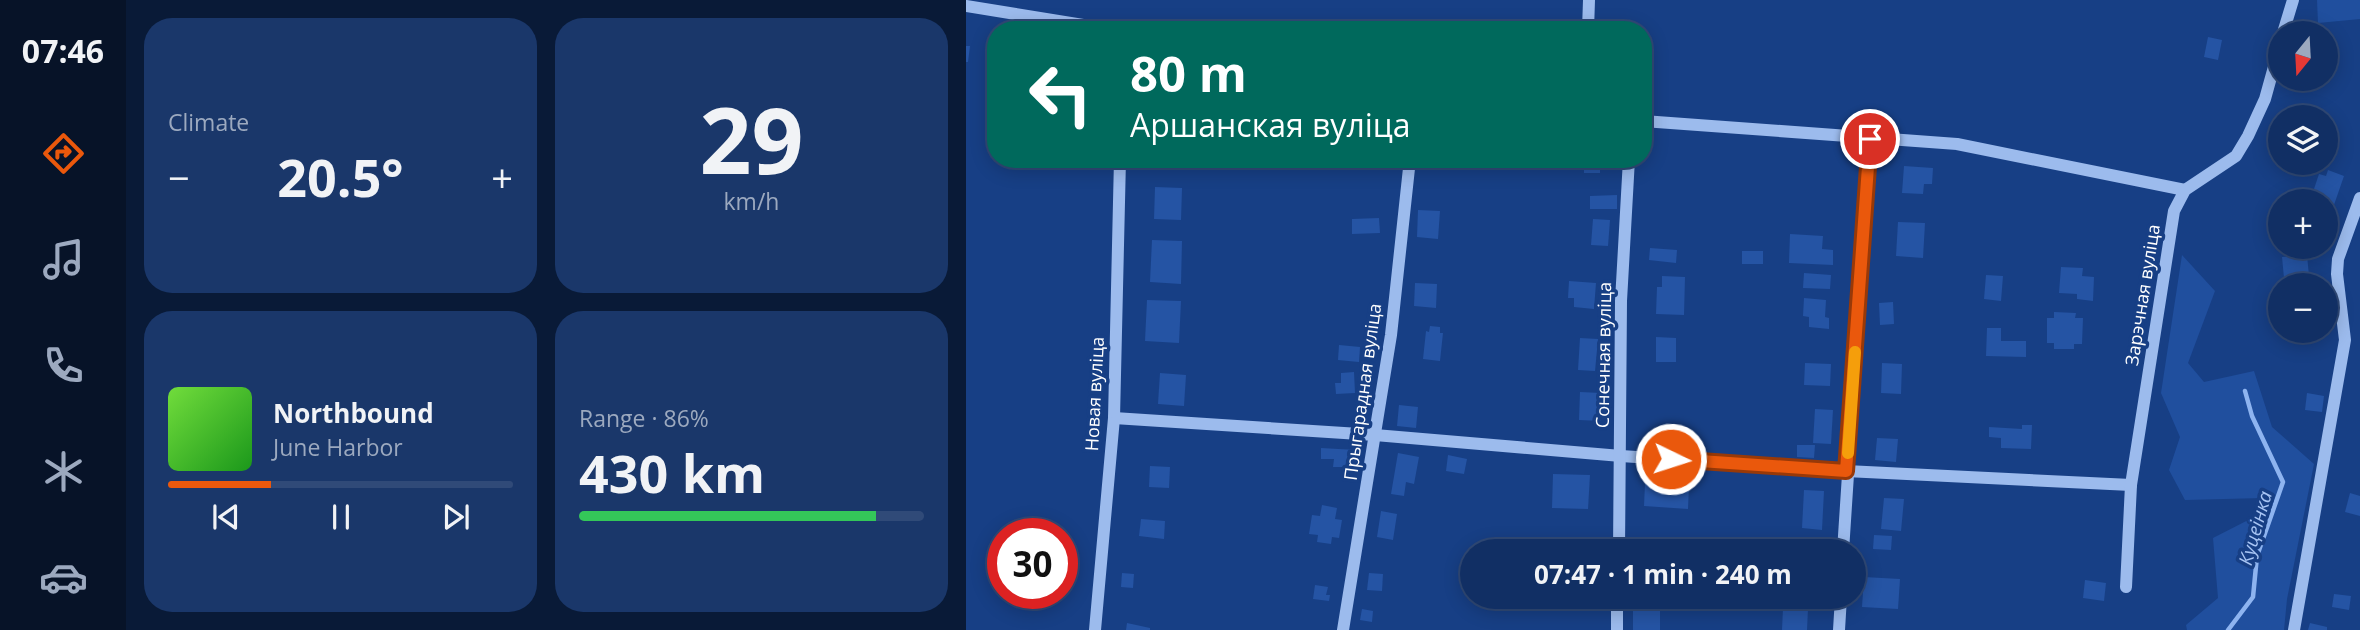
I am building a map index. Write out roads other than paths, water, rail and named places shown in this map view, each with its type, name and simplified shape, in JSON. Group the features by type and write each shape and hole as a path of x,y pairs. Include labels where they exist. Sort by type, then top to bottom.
{"street":[{"path":"1588,21 1589,0"},
{"path":"2286,21 2292,0"},
{"path":"966,6 1058,21"},
{"path":"1652,122 1957,144 2185,190 2236,156 2248,136 2268,88"},
{"path":"1843,539 1870,139"},
{"name":"Новая вуліца","path":"1095,630 1114,418 1120,168"},
{"name":"Прыгарадная вуліца","path":"1343,630 1391,335 1409,168"},
{"name":"Сонечная вуліца","path":"1619,539 1621,301 1628,168"},
{"name":"Зарэчная вуліца","path":"2126,587 2131,485 2174,211 2185,190"},
{"path":"2294,630 2345,340 2337,274 2338,259 2360,198"},
{"path":"1114,418 1846,471 2131,485"},
{"path":"1617,630 1618,609"},
{"path":"1839,630 1840,609"}],"waterway":[{"name":"Куцеінка","path":"2228,630 2253,597 2257,556 2283,482 2252,416 2245,391"}]}
